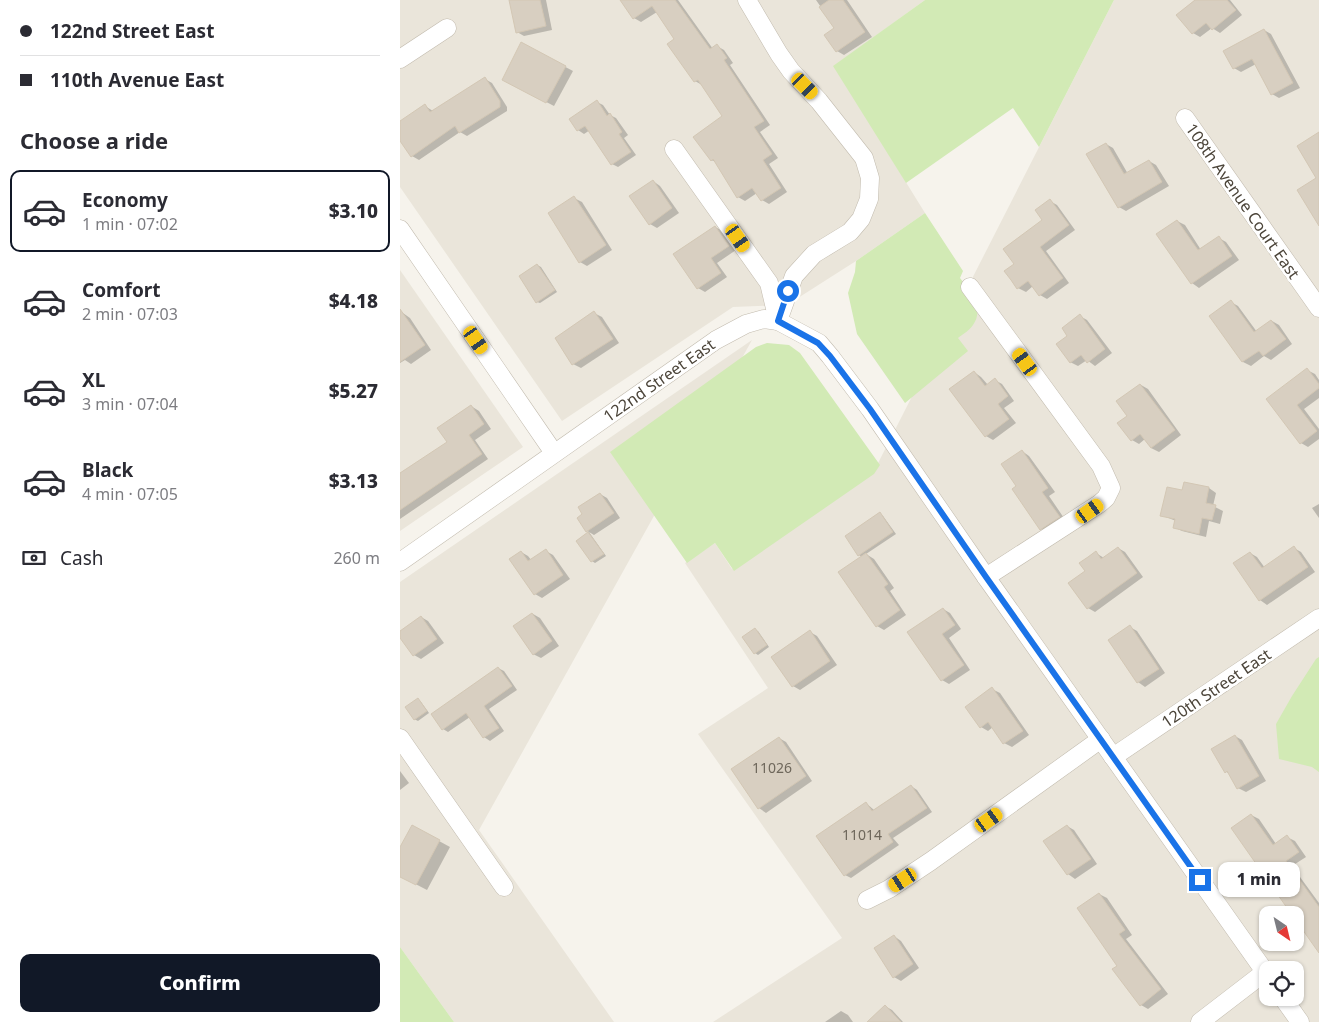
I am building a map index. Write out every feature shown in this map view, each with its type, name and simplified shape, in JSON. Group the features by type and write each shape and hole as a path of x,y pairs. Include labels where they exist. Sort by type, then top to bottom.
{"street":[{"path":"747,0 779,54 864,158 870,178 869,200 861,219 850,232 814,254 794,276 778,321"},
{"path":"400,59 447,28"},
{"name":"108th Avenue Court East","path":"1184,118 1319,308"},
{"path":"674,148 770,284 778,321 818,343 870,409 1259,964"},
{"path":"400,229 554,454"},
{"path":"970,287 1101,466 1111,488 1106,498 1099,504 986,577"},
{"name":"122nd Street East","path":"400,562 716,340 746,324 764,319 778,321"},
{"name":"120th Street East","path":"1113,757 1319,618"},
{"path":"400,738 504,887"},
{"path":"867,900 889,889 931,861 1100,739"},
{"path":"1200,1022 1259,979"},
{"path":"1289,1006 1300,1022"}],"shaded area":[{"path":"400,0 925,0 834,66 925,213 856,261 787,305 733,307 562,421 400,187"},
{"path":"1114,0 1319,0 1319,1022 713,1022 842,938 698,734 768,688 685,563 715,543 732,569 874,471"},
{"path":"400,270 523,447 400,531"},
{"path":"752,340 479,830 614,1022 454,1022 400,947 400,582"}],"green space":[{"path":"925,0 1114,0 1039,147 1013,108 906,183 833,66"},
{"path":"925,213 963,271 960,278 968,288 977,306 977,313 972,327 958,338 968,351 905,403 857,334 848,293 855,272 856,261"},
{"path":"767,343 789,345 800,353 880,465 874,474 734,571 715,543 687,563 610,452 756,347"},
{"path":"1319,657 1319,772 1312,767 1279,759 1276,724 1292,696"},
{"path":"400,947 454,1022 400,1022"}],"building":[{"path":"509,0 540,0 546,26 516,33"},
{"path":"620,0 675,0 710,49 717,44 727,58 724,60 764,121 754,127 772,154 763,160 781,188 761,201 752,188 737,198 713,159 711,161 693,137 722,116 698,80 694,82 667,44 674,39 652,6 633,19"},
{"path":"829,0 843,0 865,32 836,52 824,35 834,28 819,7"},
{"path":"1195,0 1227,0 1236,10 1212,30 1206,23 1192,34 1176,15"},
{"path":"1264,29 1293,83 1271,95 1252,59 1233,69 1223,51"},
{"path":"521,42 566,66 546,103 502,80"},
{"path":"485,77 500,101 500,107 459,133 455,126 411,157 400,141 400,121 425,104 430,112"},
{"path":"597,100 607,116 610,113 622,132 619,134 631,152 611,165 585,126 577,131 569,119"},
{"path":"1319,132 1319,226 1297,190 1316,178 1297,146"},
{"path":"1106,143 1124,174 1149,160 1162,182 1118,208 1086,154"},
{"path":"653,180 672,208 649,225 629,196"},
{"path":"574,196 606,245 579,263 548,213"},
{"path":"1050,199 1069,225 1040,247 1063,278 1039,296 1028,281 1017,289 1004,271 1014,264 1003,249 1042,220 1035,210"},
{"path":"1177,220 1198,250 1219,236 1232,256 1191,284 1156,234"},
{"path":"715,226 729,246 711,258 721,273 697,289 673,254"},
{"path":"537,264 555,290 536,303 519,276"},
{"path":"1231,300 1254,332 1271,320 1286,339 1263,356 1259,351 1242,362 1209,316"},
{"path":"400,309 425,345 400,362"},
{"path":"594,311 613,339 572,365 555,338"},
{"path":"1080,314 1105,349 1087,363 1081,355 1070,363 1056,344 1067,336 1062,328"},
{"path":"1307,368 1319,384 1319,388 1297,405 1317,431 1300,444 1266,399"},
{"path":"974,371 985,386 995,378 1008,396 998,404 1009,419 985,437 949,389"},
{"path":"1140,384 1175,430 1151,448 1140,434 1131,441 1117,423 1127,416 1116,401"},
{"path":"471,405 484,424 469,435 482,454 400,510 400,473 447,442 437,428"},
{"path":"1022,450 1048,488 1042,492 1060,517 1040,530 1012,489 1016,486 1001,464"},
{"path":"1184,482 1209,487 1206,503 1216,505 1212,520 1202,518 1199,534 1173,528 1175,519 1160,516 1167,487 1182,490"},
{"path":"600,493 614,513 586,532 577,518 582,514 578,507"},
{"path":"880,512 893,532 858,556 845,536"},
{"path":"588,532 604,554 591,562 576,541"},
{"path":"1294,546 1308,567 1259,601 1233,563 1250,552 1262,568"},
{"path":"1118,547 1137,573 1087,609 1068,583 1085,571 1079,563 1096,551 1101,559"},
{"path":"546,549 563,575 534,595 509,559 521,551 528,561"},
{"path":"866,553 888,584 884,587 900,610 876,627 838,572"},
{"path":"943,608 955,625 942,634 964,665 941,681 907,632"},
{"path":"532,613 552,641 533,655 513,626"},
{"path":"421,616 437,639 413,656 400,638 400,631"},
{"path":"1130,625 1159,669 1137,683 1108,640"},
{"path":"755,628 767,645 754,654 742,637"},
{"path":"810,630 830,661 792,687 771,657"},
{"path":"498,667 512,686 484,706 499,728 483,738 466,713 442,730 431,714"},
{"path":"992,687 1023,731 1003,744 988,722 980,728 965,707"},
{"path":"418,698 427,711 414,720 405,707"},
{"path":"1235,735 1259,776 1237,789 1211,749"},
{"path":"779,737 806,776 758,809 731,769"},
{"path":"911,785 927,808 888,834 893,842 844,876 816,836 866,802 872,811"},
{"path":"1251,814 1273,845 1287,835 1299,852 1286,861 1319,907 1319,953 1304,932 1304,906 1286,906 1231,828"},
{"path":"412,825 440,840 416,885 400,877 400,847"},
{"path":"1067,825 1091,859 1067,875 1043,841"},
{"path":"1099,893 1125,930 1119,934 1161,989 1140,1006 1112,969 1117,966 1077,908"},
{"path":"894,935 913,964 893,978 874,948"},
{"path":"885,1005 901,1022 867,1022"}],"route":[{"path":"788,291 778,321 794,328 818,343 830,356 870,409 1200,880"}]}
